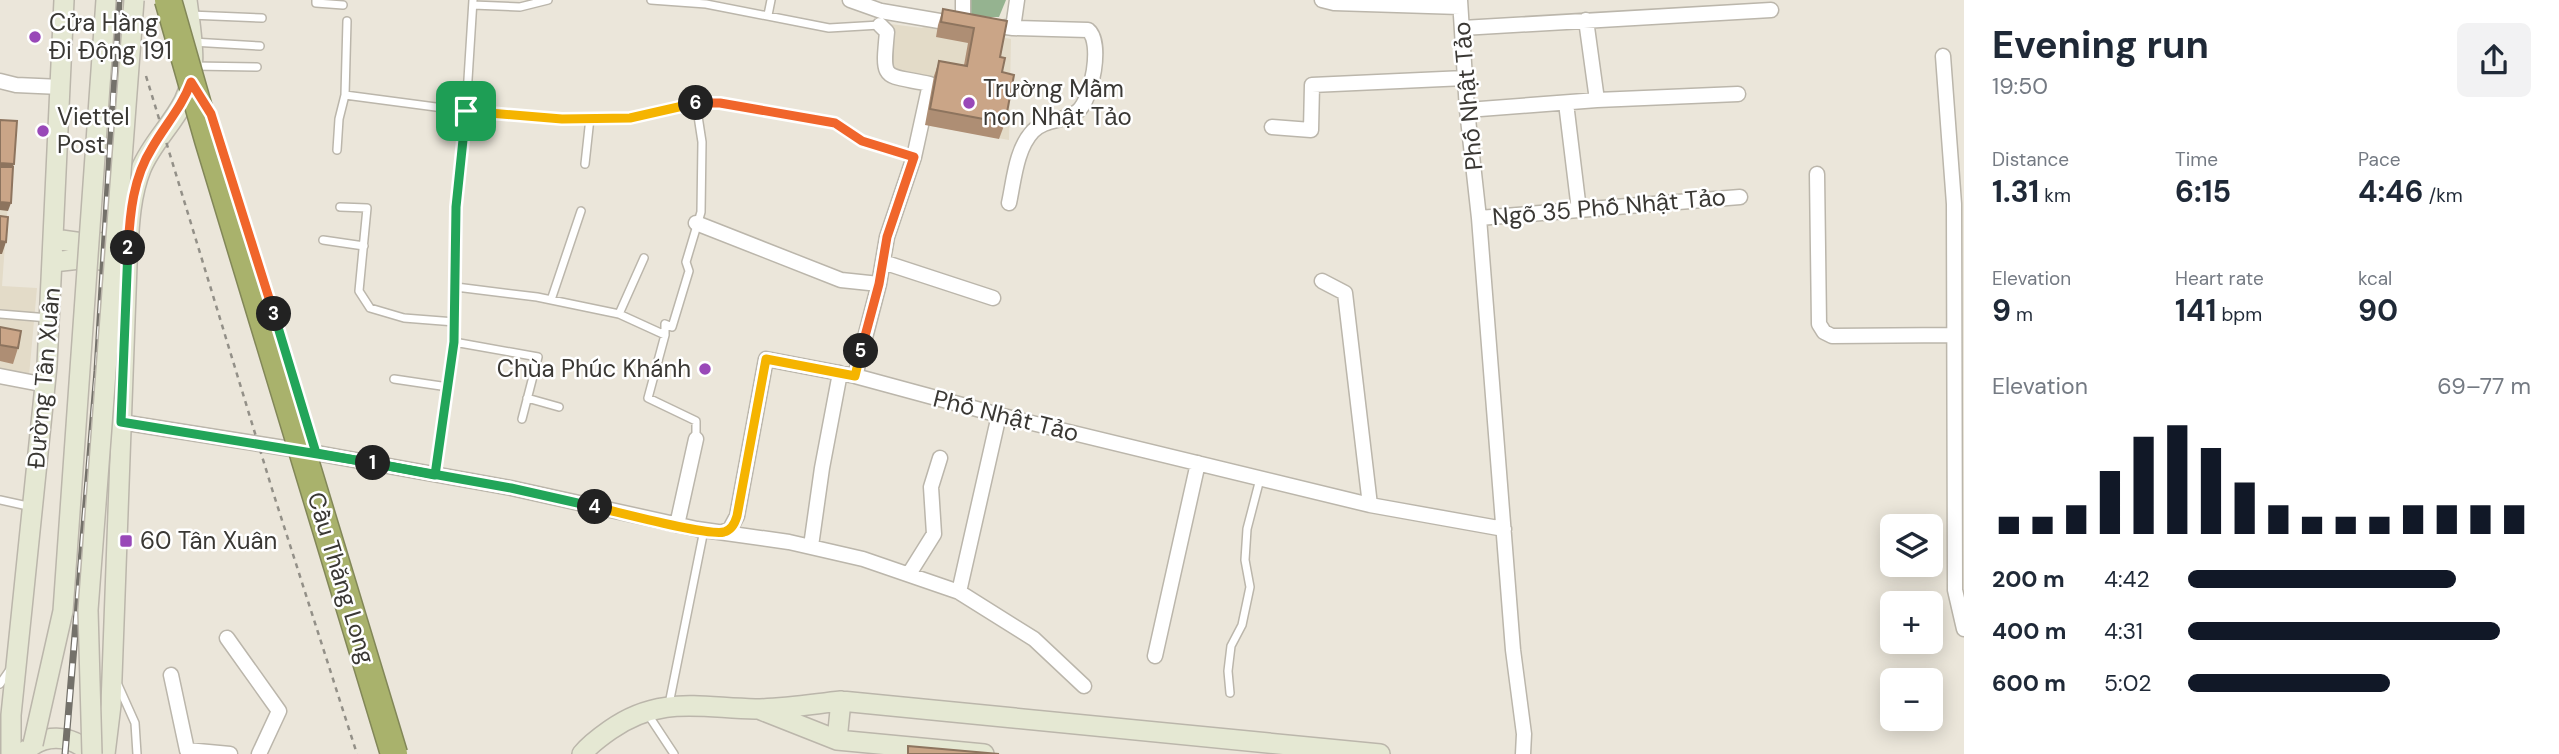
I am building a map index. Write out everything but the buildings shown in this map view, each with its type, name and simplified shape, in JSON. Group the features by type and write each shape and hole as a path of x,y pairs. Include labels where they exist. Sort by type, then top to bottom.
{"highway":[{"name":"Cầu Thăng Long","path":"181,5 208,140 394,754"}],"main road":[{"name":"Đường Tân Xuân","path":"12,754 10,733 16,662 46,385 64,0"},
{"path":"28,749 63,611 106,0"},
{"path":"91,754 88,610 135,0"},
{"path":"105,754 112,674 127,265 133,195 141,169 183,102 192,74 192,42 181,5"},
{"path":"54,239 90,244 129,240"},
{"path":"53,262 89,258 127,265"},
{"path":"837,747 841,701"},
{"path":"582,754 589,745 620,723 645,710 685,705 757,709 841,701 1380,754"},
{"path":"757,709 837,747 984,754"},
{"path":"28,749 43,740 65,738 75,741 91,754"}],"street":[{"path":"850,0 882,12 940,21 1013,28 1088,30 1093,34 1096,41 1087,98 1080,110 1070,116 1042,124 1033,131 1022,151 1009,203"},
{"path":"963,0 975,25"},
{"path":"1013,28 1017,0"},
{"path":"1328,2 1460,4"},
{"name":"Phố Nhật Tảo","path":"723,532 730,529 737,516 766,359 848,375 999,415 1370,505 1504,529 1460,4"},
{"path":"1462,28 1771,10"},
{"path":"811,546 822,468 848,375 879,284 887,237 914,157 930,84 891,76 886,72 883,65 887,32 882,12"},
{"path":"1586,20 1597,100"},
{"path":"1942,56 1954,204 1954,335 1959,443 1955,590 1964,629"},
{"path":"192,74 215,125 316,453"},
{"path":"1272,127 1311,130 1312,85 1465,78"},
{"path":"0,81 16,85 61,87"},
{"path":"1467,110 1597,100 1738,94"},
{"path":"1566,103 1579,210"},
{"path":"1817,174 1819,324 1824,332 1832,336 1954,335"},
{"name":"Ngõ 35 Phố Nhật Tảo","path":"1479,218 1740,197"},
{"path":"696,223 841,280 879,284"},
{"path":"883,262 992,298"},
{"path":"1322,281 1345,293 1370,505"},
{"path":"0,376 46,385"},
{"path":"959,592 999,415"},
{"path":"121,422 316,453 536,493 677,525 811,546 909,573 959,592 1034,639 1084,686"},
{"path":"677,525 696,439"},
{"path":"909,573 934,534 931,487 940,458"},
{"path":"1155,656 1198,463"},
{"path":"1504,529 1513,650 1524,734 1523,754"},
{"path":"227,638 279,711 259,754"},
{"path":"171,675 187,750 230,754"}],"lane":[{"path":"316,0 316,3 343,5"},
{"path":"435,475 454,342 456,207 473,2 520,7 548,0"},
{"path":"651,0 706,4 830,28 882,12"},
{"path":"768,15 771,0"},
{"path":"181,5 262,18"},
{"path":"337,150 339,119 345,95 346,21"},
{"path":"192,42 260,46"},
{"path":"192,74 257,67"},
{"path":"345,95 466,111 562,119 630,118 696,103 720,103 835,123 862,141 914,157"},
{"path":"696,103 702,142 701,212 686,262 689,271 672,327 665,324 665,335 648,398 696,421 696,439"},
{"path":"585,164 590,118"},
{"path":"340,206 367,208 359,291 370,308 404,318 455,322"},
{"path":"551,300 581,211"},
{"path":"323,240 364,246"},
{"path":"619,314 644,258"},
{"path":"456,287 551,300 619,314 665,335"},
{"path":"0,314 50,318"},
{"path":"454,342 538,356 522,419"},
{"path":"394,379 448,387"},
{"path":"527,398 559,407"},
{"path":"1230,693 1228,671 1231,646 1242,625 1250,587 1245,560 1247,529 1261,478"},
{"path":"0,500 33,507"},
{"path":"668,707 704,530"},
{"path":"0,684 16,662"},
{"path":"112,674 135,723 137,754"},
{"path":"645,710 674,754"}],"path":[{"path":"145,73 268,476 357,754"}],"shaded area":[{"path":"966,0 1006,0 999,17 966,11"},
{"name":"Trường Mầm non Nhật Tảo","path":"927,23 1011,39 1009,140 925,125 933,81 892,73 887,64 890,24 922,28"},
{"path":"0,132 13,133 2,286 37,288 29,376 0,371"}],"railway":[{"path":"65,754 97,371 119,0"}],"place":[{"name":"Cửa Hàng Đi Động 191","path":"35,37"},
{"name":"Trường Mầm non Nhật Tảo","path":"969,103"},
{"name":"Viettel Post","path":"43,131"},
{"name":"Chùa Phúc Khánh","path":"705,369"},
{"name":"60 Tân Xuân","path":"126,541"}],"route":[{"path":"466,111 456,207 454,342 448,387 435,475 121,422 127,265 133,195 141,169 183,102 191,82 208,106 215,125 316,453 536,493 697,529 718,532 730,529 737,516 766,359 855,376 879,284 887,237 914,157 862,141 846,133 835,123 720,103 676,106 659,113 630,118 562,119 466,111"}]}
